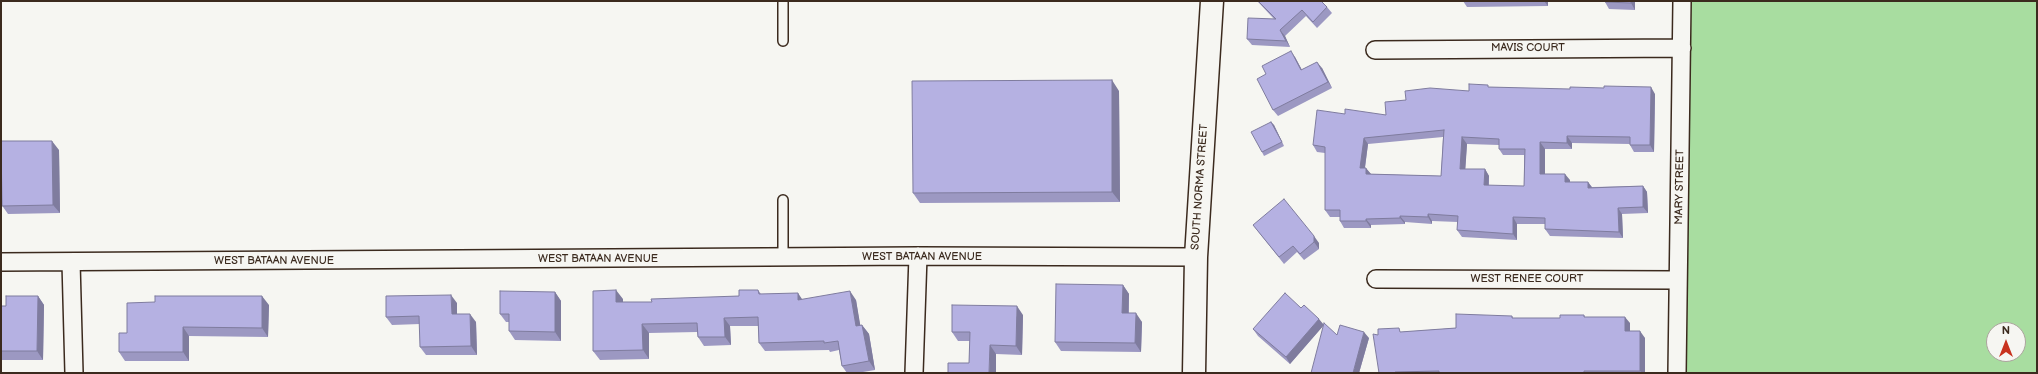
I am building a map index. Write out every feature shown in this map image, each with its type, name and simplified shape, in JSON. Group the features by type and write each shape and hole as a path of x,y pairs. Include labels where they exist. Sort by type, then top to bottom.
{"street":[{"name":"SOUTH NORMA STREET","path":"1194,373 1196,257 1212,1"},
{"name":"MARY STREET","path":"1677,373 1682,1"},
{"name":"MAVIS COURT","path":"1375,50 1682,48"},
{"name":"WEST BATAAN AVENUE","path":"1,262 918,256 1196,257"},
{"path":"914,373 918,256"},
{"path":"71,262 74,373"},
{"name":"WEST RENEE COURT","path":"1376,279 1678,280"}],"lane":[{"path":"783,1 783,41"},
{"path":"783,200 783,258"}],"green space":[{"path":"1688,1 2037,1 2037,373 1680,373"}],"building":[{"path":"1258,1 1321,1 1327,7 1313,22 1302,10 1280,30 1286,41 1247,39 1248,18 1276,19"},
{"path":"1631,1 1631,3 1605,2"},
{"path":"1291,51 1301,70 1317,62 1328,82 1273,110 1257,79 1266,74 1262,66"},
{"path":"1112,80 1112,192 913,193 912,81"},
{"path":"1469,84 1488,85 1488,87 1570,89 1570,87 1604,88 1604,86 1651,87 1650,145 1630,145 1630,137 1567,136 1567,143 1540,142 1540,174 1565,174 1565,182 1588,182 1588,188 1643,186 1643,207 1618,208 1619,232 1545,229 1545,218 1513,217 1513,234 1457,230 1458,216 1428,214 1428,217 1400,216 1400,218 1366,219 1366,221 1340,221 1340,210 1325,210 1325,147 1313,145 1317,110 1345,114 1345,109 1386,115 1385,102 1406,100 1405,91 1430,88 1469,91","holes":["1444,130 1441,176 1366,174 1366,168 1360,168 1364,138","1462,137 1499,139 1499,149 1525,149 1524,186 1484,185 1485,169 1460,169"]},
{"path":"1271,122 1282,142 1262,152 1251,132"},
{"path":"1,141 52,141 53,205 2,206"},
{"path":"1284,199 1314,236 1314,242 1300,254 1293,246 1279,257 1253,225"},
{"path":"1056,284 1123,285 1122,313 1136,313 1135,343 1055,342"},
{"path":"616,290 616,302 652,302 651,299 739,296 739,290 758,290 759,294 798,293 798,300 850,291 856,326 862,325 869,361 842,366 838,341 824,343 824,341 759,343 758,317 724,318 725,337 698,337 697,323 642,324 643,350 593,351 593,291"},
{"path":"500,291 555,292 555,332 509,331 509,314 500,314"},
{"path":"1285,293 1301,308 1304,305 1319,319 1286,357 1253,329"},
{"path":"451,295 452,314 470,314 471,346 420,347 419,316 386,317 386,296"},
{"path":"6,296 38,296 37,351 1,351 1,306 6,306"},
{"path":"155,296 262,296 262,328 183,327 183,352 119,352 119,333 127,333 127,303 155,302"},
{"path":"952,305 1017,306 1016,346 990,345 989,373 948,373 948,363 969,363 970,332 952,332"},
{"path":"1456,314 1512,316 1512,318 1560,318 1560,315 1584,315 1584,317 1625,317 1625,331 1640,331 1640,371 1584,371 1584,373 1439,373 1439,371 1379,373 1373,334 1378,335 1378,329 1399,328 1400,332 1456,328"},
{"path":"1324,323 1337,335 1340,325 1364,332 1353,373 1311,373"}]}
